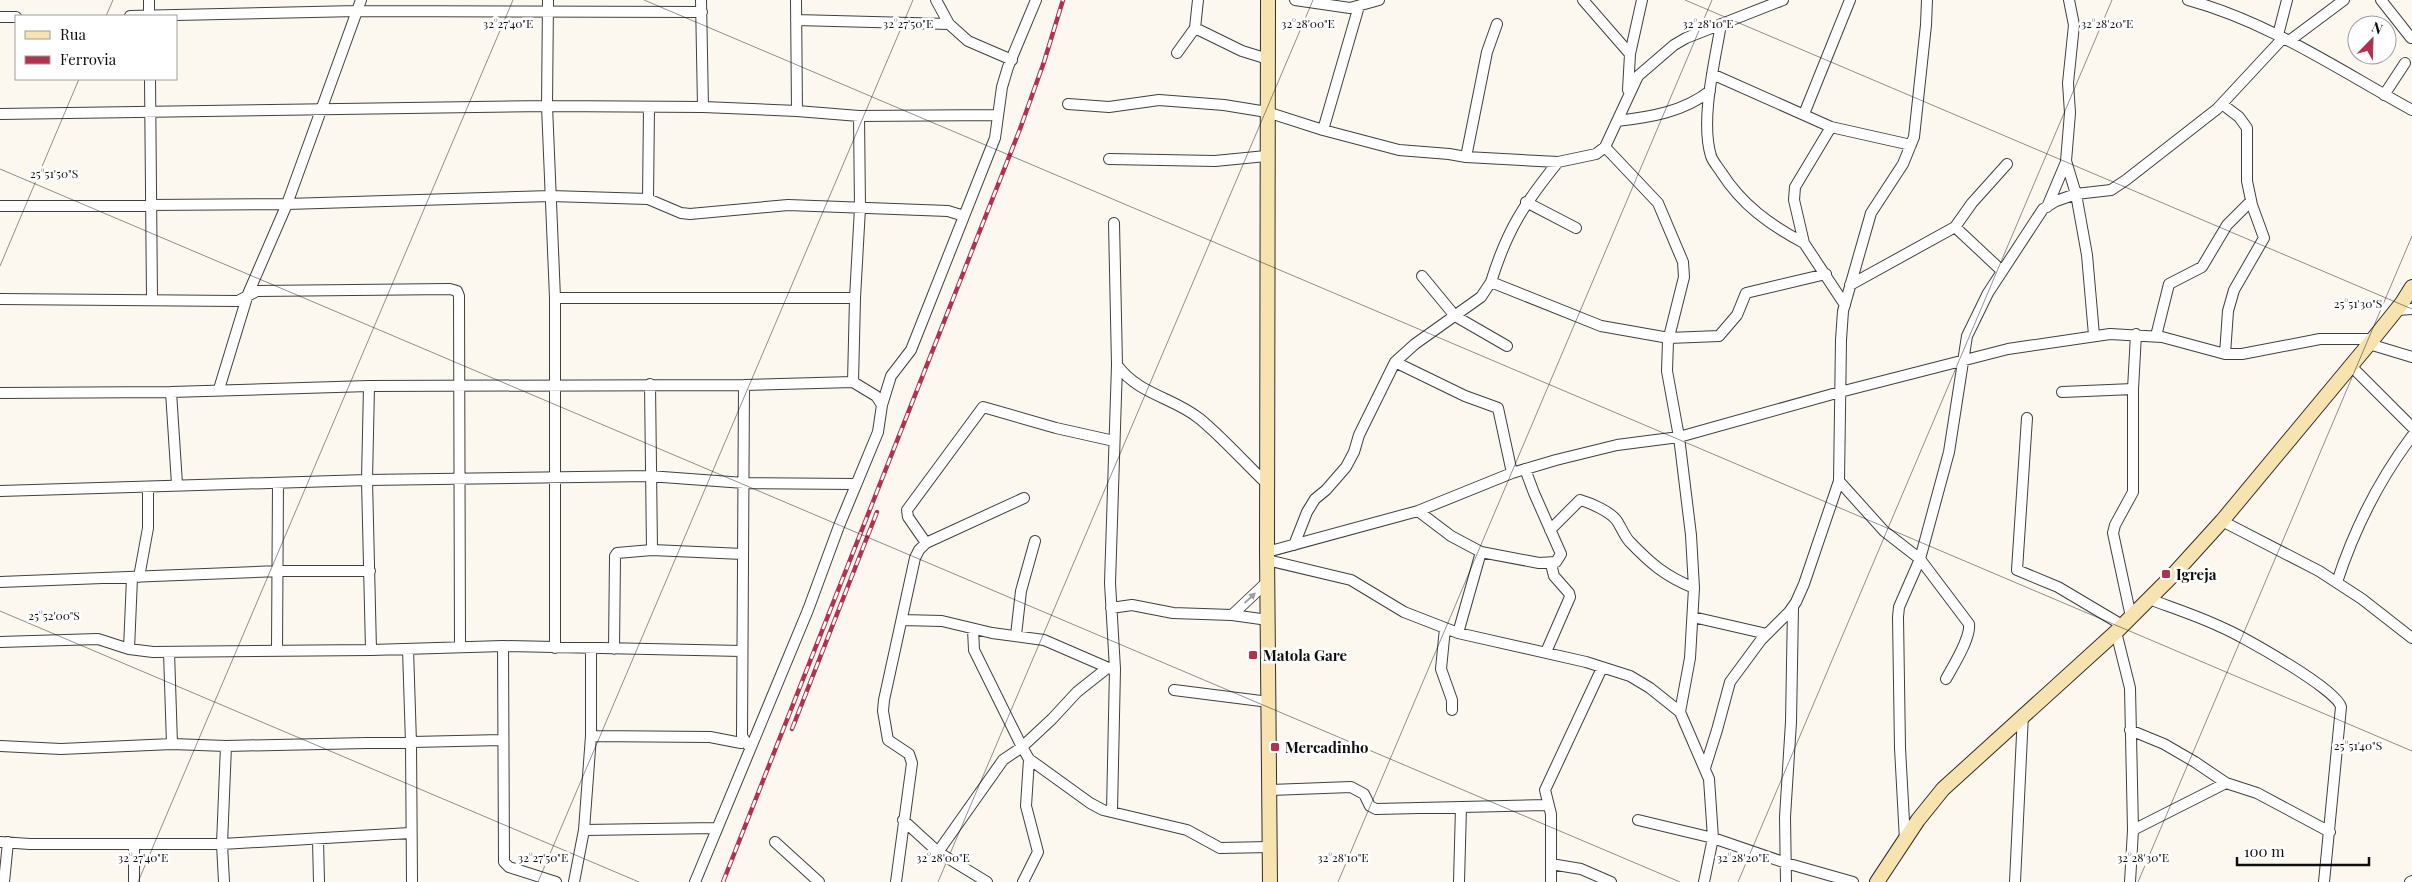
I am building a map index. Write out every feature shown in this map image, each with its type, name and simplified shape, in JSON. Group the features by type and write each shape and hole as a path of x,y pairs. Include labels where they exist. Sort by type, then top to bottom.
{"street":[{"path":"149,0 149,15"},
{"path":"219,389 248,294 286,204 361,0"},
{"path":"548,0 547,106 555,298 555,648"},
{"path":"701,0 703,107"},
{"path":"796,0 797,111"},
{"path":"936,0 949,24 968,42 1012,60"},
{"path":"744,743 808,610 878,432 882,405 891,376 912,350 994,138 1002,87 1036,0"},
{"path":"1177,53 1195,28 1198,0"},
{"path":"1268,0 1266,156 1270,882"},
{"path":"1296,0 1350,8 1379,0"},
{"path":"1583,0 1630,54"},
{"path":"1628,96 1630,54 1642,0"},
{"path":"1068,104 1110,107 1159,100 1214,104 1267,112 1323,130 1399,150 1466,157 1558,162 1596,154 1605,147 1638,76 1674,45 1783,0"},
{"path":"1705,768 1718,730 1730,682 1737,669 1793,607 1804,584 1839,481 1840,340 1845,305 1871,213 1903,164 1911,145 1920,88 1927,0"},
{"path":"2047,207 2066,161 2070,113 2068,83 2074,25 2069,0"},
{"path":"2188,0 2218,8 2283,38 2412,110"},
{"path":"2283,38 2287,0"},
{"path":"1905,840 1900,748 1899,607 1920,559 1948,452 1967,336 1988,293 2037,217 2047,207 2076,194 2112,190 2204,120 2222,104 2283,38 2344,0"},
{"path":"2382,0 2411,38"},
{"path":"1804,114 1849,1"},
{"path":"1323,130 1359,6"},
{"path":"178,15 358,12 548,14 702,12"},
{"path":"0,18 15,17"},
{"path":"796,20 949,24"},
{"path":"1466,157 1487,52 1497,24"},
{"path":"1721,24 1712,74 1707,120 1711,157 1733,190 1746,203 1775,228 1804,243"},
{"path":"1195,28 1242,50 1268,59"},
{"path":"2384,95 2404,63"},
{"path":"1712,74 1831,127 1911,145"},
{"path":"150,80 152,299"},
{"path":"1617,121 1669,112 1695,103 1710,91"},
{"path":"2222,104 2245,124 2247,128 2246,181 2264,238 2234,290 2228,310 2225,354"},
{"path":"0,114 547,106 703,107 859,116 998,115"},
{"path":"648,199 649,107"},
{"path":"853,382 860,208 859,116"},
{"path":"1831,127 1795,187 1794,200 1804,243 1845,305"},
{"path":"1605,147 1658,203 1683,262 1684,276 1669,338 1666,371 1679,437 1691,536 1694,588 1690,658 1680,712"},
{"path":"1109,159 1215,161 1266,156"},
{"path":"2066,161 2076,194 2087,255 2094,335"},
{"path":"1294,545 1307,512 1315,499 1331,485 1354,452 1358,435 1395,362 1415,344 1481,297 1492,282 1505,241 1526,202 1558,162"},
{"path":"1850,285 1955,226 1972,203 2007,164"},
{"path":"0,206 286,204 550,196 648,199 681,213 690,214 788,205 948,211 964,216"},
{"path":"2156,336 2170,284 2202,267 2227,225 2251,201"},
{"path":"1526,202 1576,228"},
{"path":"1112,811 1110,669 1117,365 1114,222"},
{"path":"1955,226 2002,271"},
{"path":"1492,282 1601,326 1669,338 1719,336 1737,315 1746,293 1826,274"},
{"path":"1422,276 1455,316 1507,346"},
{"path":"1877,882 1905,840 1943,790 2023,714 2123,625 2222,521 2397,310 2412,287"},
{"path":"0,299 236,301 257,291 457,291 460,296 460,647"},
{"path":"555,298 855,298"},
{"path":"2397,310 2412,309"},
{"path":"1267,556 1294,545 1418,512 1525,469 1617,445 1679,437 1840,392 2008,349 2094,335 2136,334 2156,336 2225,354 2242,354 2320,339 2371,342 2412,357"},
{"path":"2130,882 2133,830 2130,688 2113,533 2115,525 2133,492 2133,389 2136,334"},
{"path":"1395,362 1465,396 1498,408 1512,473"},
{"path":"1117,365 1132,383 1187,410 1200,419 1267,484"},
{"path":"2351,366 2412,427"},
{"path":"0,393 171,392 219,389 369,386 555,384 744,385 853,382 876,396 882,405"},
{"path":"650,384 649,476 652,550"},
{"path":"695,882 738,773 744,743 742,651 744,385"},
{"path":"369,386 367,480 371,650"},
{"path":"2062,392 2133,389"},
{"path":"171,392 177,484"},
{"path":"926,543 908,517 907,510 983,407 1056,428 1114,440"},
{"path":"2027,418 2017,570 2058,587 2123,625"},
{"path":"2337,582 2349,548 2374,493 2412,436"},
{"path":"1418,512 1452,536 1481,552 1551,564 1556,562 1561,554 1525,469"},
{"path":"0,491 148,487 177,484 649,476 744,483 856,484"},
{"path":"1839,481 1884,531 1920,559 1969,624 1970,630 1946,680"},
{"path":"277,650 280,571 278,483"},
{"path":"129,649 136,577 148,528 148,487"},
{"path":"896,882 911,758 888,740 883,711 915,558 919,550 926,543 1024,498"},
{"path":"1550,530 1580,500 1587,502 1616,519 1628,539 1653,565 1668,577 1694,588"},
{"path":"2222,521 2337,582 2412,638"},
{"path":"1016,635 1022,591 1035,541"},
{"path":"614,649 616,554 622,551 652,550 743,554"},
{"path":"1458,633 1481,552"},
{"path":"1267,556 1351,580 1404,612 1458,633 1546,652 1630,676 1650,688 1680,712 1709,779 1713,838 1704,882"},
{"path":"1546,652 1570,597 1569,592 1554,576 1551,564"},
{"path":"0,582 280,571 370,571"},
{"path":"1232,614 1268,582"},
{"path":"2149,599 2221,627 2272,655 2323,687 2340,701 2330,832 2324,882"},
{"path":"1111,608 1132,606 1173,613 1232,614 1268,620"},
{"path":"1786,882 1785,816 1791,722 1793,607"},
{"path":"1693,616 1767,634"},
{"path":"902,620 942,621 973,629 1044,640 1110,669"},
{"path":"1445,628 1441,669 1452,700 1452,710"},
{"path":"973,629 974,650 1029,759 1090,803 1103,810 1187,830 1220,848 1270,847"},
{"path":"0,642 98,639 129,649 169,652 371,650 503,646 742,651"},
{"path":"503,646 504,862 509,867 556,882"},
{"path":"574,882 584,830 590,736 591,648"},
{"path":"408,649 412,882"},
{"path":"169,652 172,744"},
{"path":"1551,882 1551,814 1547,805 1545,790 1550,775 1602,668"},
{"path":"938,852 1003,760 1022,748 1077,692 1110,669"},
{"path":"1174,690 1269,702"},
{"path":"2015,882 2023,714"},
{"path":"2130,730 2164,744 2226,783 2257,793 2330,832"},
{"path":"590,736 710,737 744,743"},
{"path":"0,746 61,749 172,744 226,746 502,740"},
{"path":"224,882 222,844 226,746"},
{"path":"1023,882 1038,852 1026,806 1029,759"},
{"path":"2133,830 2226,783"},
{"path":"1268,790 1350,787 1364,794 1370,806 1376,809 1547,805"},
{"path":"1459,882 1461,807"},
{"path":"903,820 938,852 987,882"},
{"path":"1638,820 1713,838 1786,863 1853,882"},
{"path":"584,830 717,828"},
{"path":"4,882 4,842 134,845 222,844 318,840 410,833"},
{"path":"318,840 319,882"},
{"path":"775,842 819,882"},
{"path":"134,845 134,882"},
{"path":"1551,864 1581,869 1611,882"}],"railway":[{"path":"723,882 1020,129 1044,62 1063,0"},
{"path":"792,729 877,512"}],"place":[{"name":"Igreja","path":"2166,574"},
{"name":"Matola Gare","path":"1253,655"},
{"name":"Mercadinho","path":"1275,747"}]}
